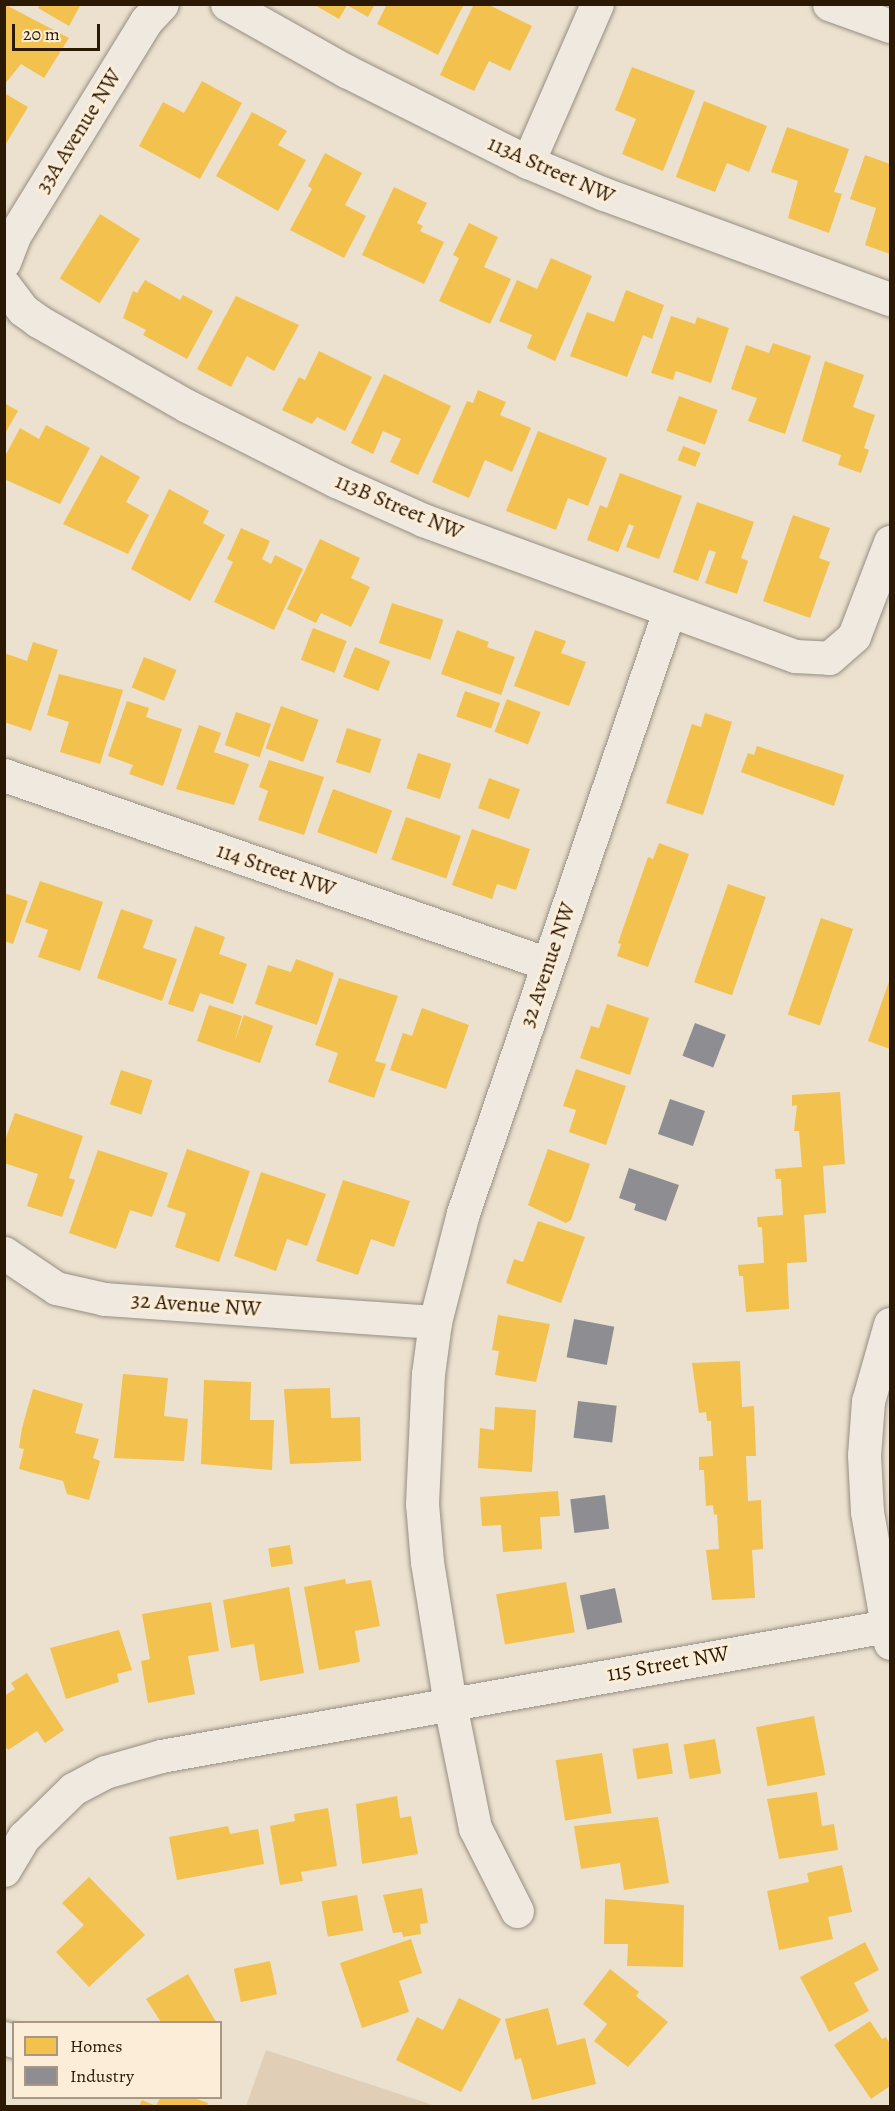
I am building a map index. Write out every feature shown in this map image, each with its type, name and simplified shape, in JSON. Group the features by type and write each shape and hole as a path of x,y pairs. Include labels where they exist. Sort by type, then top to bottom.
{"street":[{"name":"33A Avenue NW","path":"4,262 15,234 146,21 162,4"},
{"name":"113A Street NW","path":"227,4 336,65 528,162 604,194 891,299"},
{"path":"528,162 597,4"},
{"path":"829,4 891,26"},
{"name":"113B Street NW","path":"4,285 22,310 38,321 261,445 423,520 795,656 829,658 844,646 862,622 891,542"},
{"name":"32 Avenue NW","path":"450,1704 427,1562 422,1504 424,1418 435,1322 463,1213 669,611"},
{"name":"114 Street NW","path":"4,774 548,964"},
{"name":"32 Avenue NW","path":"4,1253 56,1288 105,1299 435,1322"},
{"path":"889,1634 867,1512 864,1455 868,1401 891,1324"},
{"name":"115 Street NW","path":"4,1870 24,1838 59,1800 87,1781 135,1763 450,1704 889,1634"},
{"path":"450,1704 474,1828 517,1911"}],"shaded area":[{"path":"266,2050 436,2106 246,2106"}],"building: Homes":[{"path":"4,4 69,38 44,78 21,64 4,85"},
{"path":"40,4 81,4 69,26 38,8"},
{"path":"313,4 375,4 368,17 347,5 339,19"},
{"path":"387,4 464,4 438,55 377,24"},
{"path":"474,4 487,4 532,26 510,71 489,61 474,91 440,75"},
{"path":"632,67 695,91 663,171 622,154 636,119 615,110"},
{"path":"202,81 242,103 200,179 139,146 163,102 184,113"},
{"path":"4,93 28,107 4,147"},
{"path":"704,101 767,126 749,172 727,163 715,192 676,177"},
{"path":"252,112 287,131 278,145 306,160 278,211 216,176"},
{"path":"787,127 849,149 834,192 842,194 829,233 788,218 798,181 771,172"},
{"path":"325,153 362,173 345,205 366,216 344,258 290,230 312,189 308,186"},
{"path":"865,155 890,164 890,254 865,245 876,208 850,199"},
{"path":"394,187 427,203 417,223 423,226 420,231 444,242 424,284 362,255"},
{"path":"100,214 140,239 100,303 60,278"},
{"path":"469,223 498,237 484,267 511,279 490,324 439,301 459,258 453,255"},
{"path":"551,258 592,276 555,361 527,348 532,335 499,321 517,280 537,289"},
{"path":"145,280 180,300 183,295 213,311 187,359 143,335 146,330 123,318 133,291 137,293"},
{"path":"626,290 664,305 652,339 643,335 627,377 570,356 587,312 614,322"},
{"path":"236,296 299,325 274,371 247,356 231,387 197,369"},
{"path":"671,316 695,324 697,317 729,328 711,383 676,371 673,380 651,373"},
{"path":"773,343 811,356 785,434 748,421 757,398 731,389 746,345 769,353"},
{"path":"319,351 372,377 345,431 317,417 312,424 282,410 299,377 305,380"},
{"path":"825,361 864,375 853,407 875,415 864,448 869,450 861,473 838,465 841,455 802,441"},
{"path":"384,374 451,406 418,475 390,462 401,439 383,431 373,454 351,443"},
{"path":"478,390 506,402 500,415 531,428 512,472 485,460 469,498 432,482 467,401 473,403"},
{"path":"679,396 718,410 705,445 666,431"},
{"path":"4,403 18,411 4,435"},
{"path":"46,425 90,448 60,504 4,479 4,458 20,428 39,439"},
{"path":"538,431 607,458 588,506 568,498 556,530 506,511"},
{"path":"683,446 701,453 695,467 678,460"},
{"path":"101,455 140,477 126,502 149,515 128,554 63,524"},
{"path":"620,473 682,496 659,559 626,547 634,526 629,524 618,552 587,540 600,505 607,508"},
{"path":"169,489 209,511 203,523 225,535 190,601 131,569"},
{"path":"697,502 754,522 741,558 748,561 737,594 705,583 716,552 709,550 698,581 673,572"},
{"path":"793,515 830,528 819,558 830,562 810,618 763,601"},
{"path":"241,528 270,541 262,559 271,564 275,555 303,569 274,630 214,602 233,562 227,559"},
{"path":"320,539 360,558 351,578 370,587 351,627 321,613 316,623 287,609"},
{"path":"392,603 443,620 430,660 379,643"},
{"path":"313,628 347,641 334,673 301,660"},
{"path":"457,630 489,642 487,647 515,657 501,695 441,674"},
{"path":"535,630 566,641 561,653 586,662 569,706 514,686"},
{"path":"33,642 58,650 31,731 4,722 4,653 27,661"},
{"path":"355,647 390,661 378,691 343,677"},
{"path":"144,657 176,670 164,701 132,688"},
{"path":"59,674 123,690 100,764 60,752 69,722 47,715"},
{"path":"465,691 500,703 491,729 456,717"},
{"path":"507,699 541,712 528,745 494,732"},
{"path":"127,701 149,708 146,717 182,729 163,786 129,774 133,765 108,756"},
{"path":"281,706 319,720 303,762 266,748"},
{"path":"236,712 271,724 260,757 225,745"},
{"path":"705,713 732,722 703,815 666,803 692,724 701,727"},
{"path":"199,725 221,733 214,752 249,764 234,805 176,789"},
{"path":"347,728 381,739 370,773 336,762"},
{"path":"757,746 844,775 834,806 741,772 748,753 754,755"},
{"path":"418,753 451,764 440,799 407,788"},
{"path":"269,760 324,777 304,835 258,820 268,791 259,787"},
{"path":"489,778 520,789 509,819 478,808"},
{"path":"333,789 392,811 376,854 317,832"},
{"path":"406,817 461,836 446,878 391,860"},
{"path":"472,829 530,849 516,890 497,884 492,899 452,885"},
{"path":"659,843 689,854 648,967 617,956 621,944 618,943 648,857 653,859"},
{"path":"40,881 103,902 80,971 38,957 48,930 25,922"},
{"path":"728,884 766,897 732,995 694,982"},
{"path":"4,893 28,901 13,944 4,941"},
{"path":"121,909 153,920 143,948 177,959 162,1001 97,978"},
{"path":"821,918 853,929 820,1026 788,1014"},
{"path":"195,926 225,937 219,954 247,964 233,1004 200,993 193,1012 168,1004"},
{"path":"296,959 334,973 317,1025 255,1004 268,965 291,972"},
{"path":"339,978 398,996 375,1061 386,1064 374,1098 328,1082 338,1053 315,1045"},
{"path":"890,979 890,1049 868,1041"},
{"path":"607,1004 649,1018 630,1075 580,1058 591,1026 599,1028"},
{"path":"209,1005 242,1016 234,1043 244,1015 273,1026 260,1063 197,1041"},
{"path":"422,1008 469,1025 446,1089 390,1070 403,1033 412,1036"},
{"path":"576,1069 626,1086 606,1145 569,1132 576,1110 563,1106"},
{"path":"121,1070 152,1080 141,1114 110,1104"},
{"path":"840,1092 845,1164 823,1166 826,1213 804,1215 807,1262 787,1263 789,1309 746,1312 743,1276 739,1276 738,1265 764,1263 762,1227 758,1227 757,1217 783,1215 781,1179 776,1179 775,1169 802,1167 799,1131 794,1131 797,1105 792,1106 792,1095"},
{"path":"15,1113 83,1136 69,1178 75,1180 62,1217 27,1206 38,1174 4,1163 4,1143"},
{"path":"187,1149 250,1171 219,1262 175,1247 186,1213 167,1207"},
{"path":"548,1149 590,1164 571,1220 566,1223 528,1205"},
{"path":"98,1150 168,1173 152,1217 130,1210 116,1249 69,1233"},
{"path":"261,1172 326,1194 307,1246 287,1239 276,1271 234,1256"},
{"path":"343,1180 410,1201 394,1247 371,1239 358,1275 316,1261"},
{"path":"538,1221 585,1237 561,1303 506,1283 514,1259 523,1262"},
{"path":"498,1315 550,1324 536,1382 495,1375 499,1351 492,1350"},
{"path":"740,1361 742,1407 754,1406 756,1456 746,1456 748,1501 761,1500 763,1549 752,1550 755,1598 712,1600 706,1550 719,1549 717,1514 714,1515 713,1505 706,1506 704,1470 699,1470 699,1457 713,1456 711,1421 707,1421 706,1412 699,1413 692,1363"},
{"path":"123,1374 168,1378 164,1416 188,1419 184,1461 114,1458"},
{"path":"204,1380 251,1382 250,1420 274,1420 272,1470 201,1464"},
{"path":"330,1388 331,1418 360,1417 361,1461 290,1464 284,1389"},
{"path":"33,1389 83,1404 75,1433 99,1439 93,1458 100,1461 89,1500 67,1494 63,1481 19,1469 24,1449 19,1448 22,1428"},
{"path":"495,1407 536,1410 532,1472 478,1468 480,1428 494,1430"},
{"path":"558,1491 560,1516 540,1517 542,1549 503,1552 501,1525 482,1526 480,1497"},
{"path":"290,1545 293,1564 271,1567 268,1548"},
{"path":"345,1579 346,1584 371,1580 380,1626 355,1631 360,1662 319,1670 304,1587"},
{"path":"566,1582 575,1632 505,1645 496,1594"},
{"path":"289,1587 304,1673 260,1681 254,1644 231,1648 223,1600"},
{"path":"211,1602 219,1651 188,1656 195,1694 148,1703 141,1661 150,1659 142,1614"},
{"path":"119,1630 132,1670 117,1674 119,1682 66,1699 50,1648"},
{"path":"27,1673 64,1730 45,1743 37,1731 8,1750 4,1745 4,1696 15,1689 11,1683"},
{"path":"814,1716 825,1775 768,1786 756,1727"},
{"path":"715,1739 721,1773 690,1779 683,1745"},
{"path":"668,1743 673,1774 637,1779 632,1749"},
{"path":"602,1753 612,1813 565,1821 556,1760"},
{"path":"817,1792 822,1826 834,1824 838,1850 779,1859 767,1799"},
{"path":"397,1796 400,1818 411,1816 418,1854 362,1864 356,1804"},
{"path":"328,1808 337,1866 301,1872 303,1881 280,1885 270,1826 295,1821 294,1814"},
{"path":"658,1817 669,1883 624,1890 620,1863 581,1869 574,1826"},
{"path":"228,1826 230,1834 258,1829 264,1864 177,1880 169,1837"},
{"path":"842,1865 852,1912 828,1917 833,1939 779,1950 767,1891 809,1882 807,1873"},
{"path":"89,1877 145,1935 89,1987 56,1952 84,1925 62,1903"},
{"path":"422,1888 428,1923 420,1924 421,1934 403,1937 402,1932 393,1933 383,1895"},
{"path":"357,1895 363,1930 328,1937 322,1901"},
{"path":"605,1899 684,1905 683,1967 627,1966 628,1944 604,1944"},
{"path":"411,1939 422,1973 399,1981 409,2012 362,2028 340,1963"},
{"path":"865,1942 879,1970 854,1983 869,2011 829,2032 800,1977"},
{"path":"270,1961 277,1994 241,2002 234,1969"},
{"path":"610,1969 639,1992 636,1996 668,2022 628,2067 594,2041 607,2024 583,2004"},
{"path":"188,1974 215,2021 160,2021 146,1999"},
{"path":"459,1998 501,2019 461,2092 396,2060 417,2017 443,2030"},
{"path":"548,2008 557,2045 585,2038 596,2084 532,2100 521,2058 515,2060 505,2019"},
{"path":"870,2021 882,2039 886,2037 890,2044 890,2086 871,2099 834,2045"},
{"path":"160,2099 197,2099 208,2103 207,2106 156,2106"},
{"path":"142,2100 156,2106 139,2106"}],"building: Industry":[{"path":"695,1023 726,1035 713,1068 682,1056"},
{"path":"670,1099 705,1111 693,1146 658,1134"},
{"path":"629,1168 679,1185 666,1221 634,1210 636,1204 619,1198"},
{"path":"574,1319 614,1327 607,1365 567,1357"},
{"path":"578,1401 617,1406 612,1442 573,1438"},
{"path":"605,1495 609,1529 574,1533 570,1499"},
{"path":"615,1588 622,1622 587,1630 580,1595"}]}
